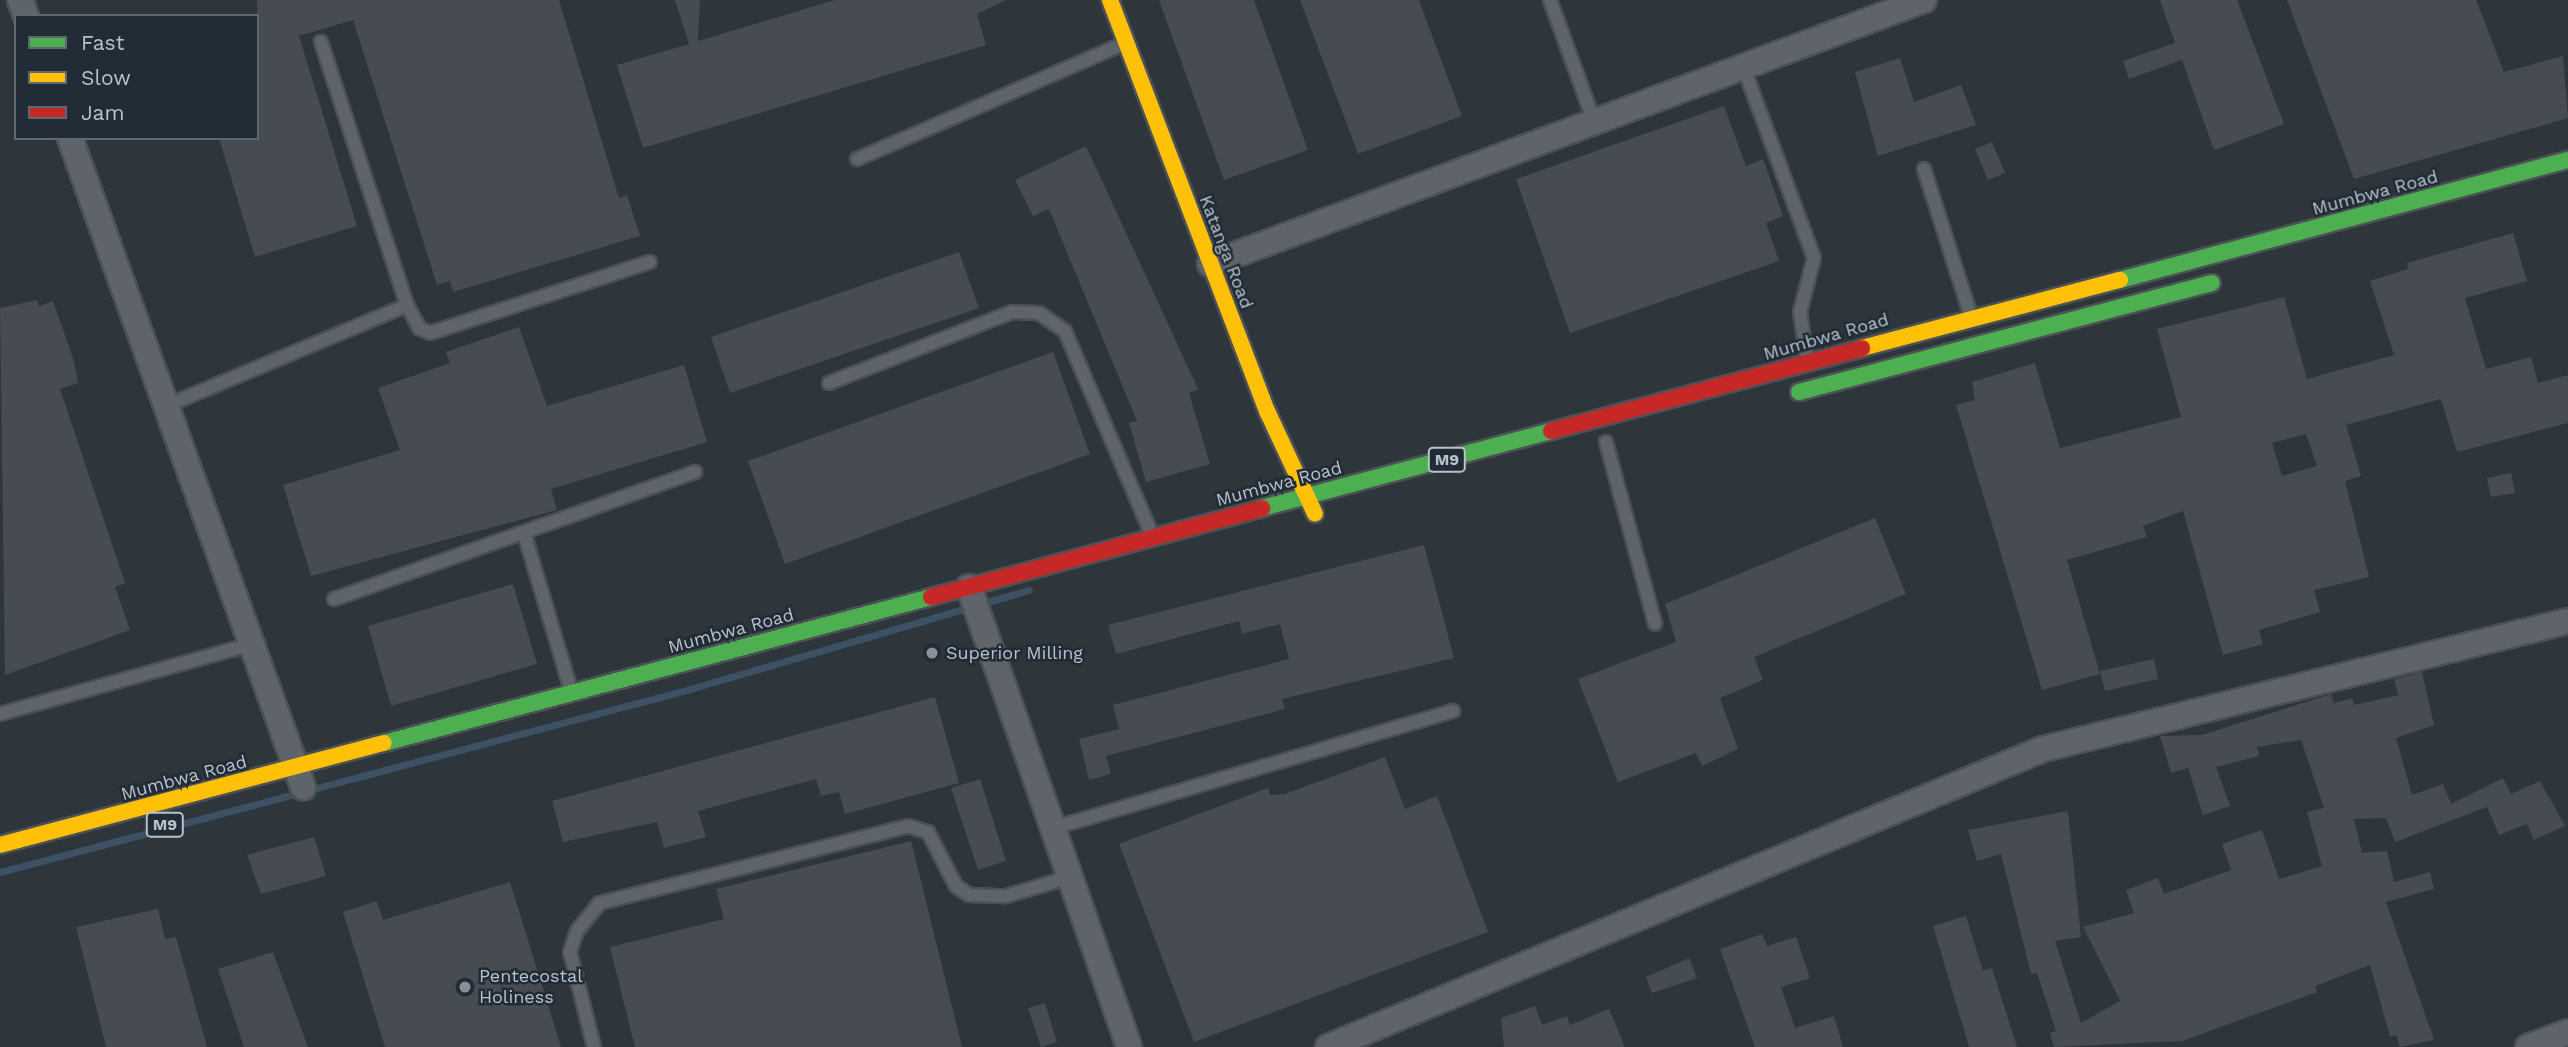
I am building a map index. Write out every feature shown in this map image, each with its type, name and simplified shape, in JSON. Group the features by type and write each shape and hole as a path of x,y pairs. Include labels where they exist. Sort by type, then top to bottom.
{"main road":[{"name":"Katanga Road","path":"1110,0 1210,264 1308,496 1322,512 1290,521"},
{"name":"Mumbwa Road","path":"0,845 302,782 572,694 969,603 1153,537 2568,160"},
{"path":"1780,397 2235,277"},
{"name":"Mumbwa Road","path":"969,603 999,602"}],"street":[{"path":"1210,264 1924,0"},
{"path":"71,140 302,782"},
{"path":"969,603 1053,828 1129,1047"},
{"path":"1328,1047 2043,749 2568,621"},
{"path":"2528,1047 2568,1032"}],"lane":[{"path":"1550,0 1594,121"},
{"path":"321,42 407,305 419,328 430,333 650,262"},
{"path":"857,159 1125,43"},
{"path":"1743,66 1814,258 1800,312 1807,363"},
{"path":"1924,169 1971,317"},
{"path":"166,406 407,305"},
{"path":"829,383 1013,312 1039,313 1065,331 1153,537"},
{"path":"1606,442 1655,623"},
{"path":"334,599 524,537 695,472"},
{"path":"524,537 572,694"},
{"path":"0,714 252,644"},
{"path":"1053,828 1453,711"},
{"path":"594,1047 570,952 577,930 600,903 908,825 928,832 956,886 969,895 1006,896 1070,877"}],"building":[{"path":"257,0 559,0 619,198 627,195 640,236 453,292 450,281 437,285 353,20 299,36 357,226 255,257 220,140 259,140"},
{"path":"675,0 700,0 698,41 835,0 1006,0 977,14 986,45 643,148 617,65 689,44"},
{"path":"1159,0 1254,0 1308,150 1224,180"},
{"path":"1300,0 1419,0 1462,116 1358,154"},
{"path":"2160,0 2237,0 2284,124 2214,150 2182,60 2129,79 2123,61 2175,43"},
{"path":"2287,0 2476,0 2504,72 2563,56 2568,118 2354,179"},
{"path":"1900,58 1914,102 1961,85 1976,125 1878,156 1855,72"},
{"path":"1724,106 1746,166 1763,159 1783,216 1766,223 1779,261 1570,333 1516,179"},
{"path":"1992,142 2005,173 1988,180 1975,149"},
{"path":"1086,146 1198,389 1189,393 1210,464 1146,482 1129,423 1137,421 1049,209 1033,216 1015,180"},
{"path":"2513,233 2527,281 2465,298 2486,369 2531,357 2538,383 2568,375 2568,423 2457,452 2441,399 2346,425 2361,476 2345,481 2369,577 2314,590 2320,612 2259,630 2263,644 2223,655 2183,511 2143,526 2147,537 2067,560 2100,674 2042,690 1956,405 1975,400 1972,382 2035,363 2060,448 2181,417 2157,329 2284,297 2307,379 2394,355 2370,281 2408,269 2407,263","holes":["2306,434 2317,466 2282,476 2272,443"]},
{"path":"959,252 979,308 730,393 711,337"},
{"path":"37,300 39,306 53,301 74,361 78,383 60,389 125,583 115,587 130,630 5,675 0,308"},
{"path":"519,327 547,406 684,365 707,442 551,489 557,510 311,576 283,485 400,450 378,388 450,363 446,352"},
{"path":"1053,352 1090,454 785,564 748,461"},
{"path":"2511,473 2515,493 2491,497 2487,478"},
{"path":"1875,518 1906,594 1754,657 1763,680 1720,698 1738,749 1702,766 1696,753 1618,782 1578,679 1676,642 1665,604"},
{"path":"1424,545 1454,658 1282,699 1285,709 1106,756 1111,774 1089,780 1079,739 1119,729 1113,705 1289,659 1280,624 1242,634 1239,621 1116,654 1108,625"},
{"path":"513,584 537,664 391,706 368,626"},
{"path":"2154,659 2158,679 2105,691 2100,671"},
{"path":"2422,672 2434,725 2396,738 2412,795 2443,784 2451,804 2503,778 2511,794 2540,781 2565,826 2534,840 2527,824 2499,835 2487,807 2395,842 2386,818 2354,819 2362,853 2387,851 2394,882 2430,872 2434,889 2386,902 2434,1040 2400,1047 2396,1035 2390,1037 2370,965 2315,986 2317,992 2182,1041 2054,1047 2050,1033 2056,1031 2037,973 2031,974 2001,854 1977,861 1968,830 2068,811 2081,937 2055,941 2081,1023 2120,1001 2083,927 2134,913 2126,890 2158,878 2164,894 2231,870 2222,844 2262,830 2279,879 2322,866 2307,812 2324,808 2301,740 2257,747 2259,756 2216,767 2230,806 2203,815 2188,768 2171,773 2160,736 2202,735 2331,694 2334,703 2352,698 2354,705 2398,695 2394,679"},
{"path":"935,697 959,783 845,814 839,792 821,796 816,779 698,811 706,837 664,848 657,822 563,842 552,801"},
{"path":"1385,757 1405,809 1437,796 1488,932 1194,1042 1119,844 1268,788 1270,795 1285,794"},
{"path":"980,779 1006,861 978,870 951,788"},
{"path":"314,837 326,876 261,894 247,855"},
{"path":"911,841 962,1047 635,1047 610,947 724,919 716,889"},
{"path":"510,882 561,1047 385,1047 343,912 377,901 383,920"},
{"path":"158,909 165,939 176,937 207,1047 106,1047 76,927"},
{"path":"1966,916 1983,971 1992,968 2017,1047 1969,1047 1933,926"},
{"path":"1762,934 1767,946 1796,937 1810,978 1781,987 1795,1028 1834,1016 1843,1047 1755,1047 1720,949"},
{"path":"273,952 308,1047 244,1047 218,969"},
{"path":"1689,958 1697,978 1652,993 1646,977"},
{"path":"1045,1003 1057,1042 1041,1047 1028,1008"},
{"path":"1535,1006 1542,1025 1567,1016 1570,1025 1609,1009 1625,1047 1504,1047 1501,1018"}],"waterway":[{"path":"0,872 690,689 1029,590"}],"traffic: fast":[{"path":"2120,280 2568,160"},
{"path":"1799,392 2212,283"},
{"path":"1262,508 1551,431"},
{"path":"384,743 931,597"}],"traffic: slow":[{"path":"1110,0 1268,413 1315,514"},
{"path":"1862,348 2120,280"},
{"path":"0,845 384,743"}],"traffic: jam":[{"path":"1551,431 1862,348"},
{"path":"931,597 1262,508"}],"place":[{"name":"Superior Milling","path":"932,653"},
{"name":"Pentecostal Holiness","path":"465,987"}]}
